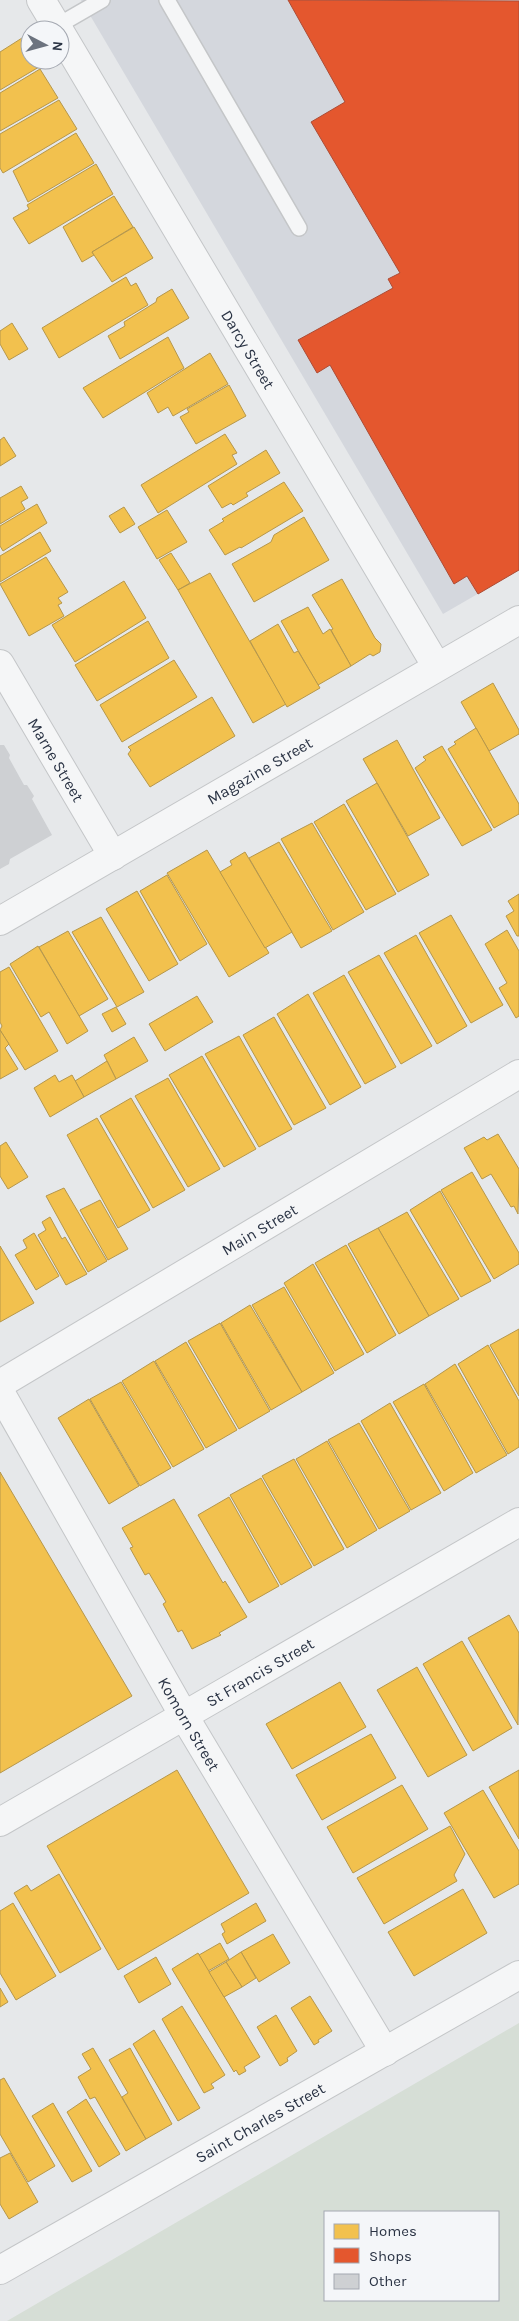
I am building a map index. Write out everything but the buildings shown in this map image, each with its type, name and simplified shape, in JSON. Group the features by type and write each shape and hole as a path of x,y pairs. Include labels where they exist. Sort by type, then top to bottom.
{"street":[{"name":"Darcy Street","path":"41,0 52,20"},
{"name":"Darcy Street","path":"70,50 436,667"},
{"name":"Magazine Street","path":"0,921 519,620"},
{"name":"Marne Street","path":"0,664 113,856"},
{"name":"Main Street","path":"0,1384 519,1074"},
{"name":"Komorn Street","path":"0,1392 184,1716 385,2052"},
{"name":"St Francis Street","path":"0,1822 519,1522"},
{"name":"Saint Charles Street","path":"0,2270 519,1975"}],"lane":[{"path":"70,22 102,0"},
{"path":"167,0 299,228"}],"shaded area":[{"path":"81,0 519,0 519,570 443,614"},
{"path":"519,2023 519,2321 7,2321"}]}
